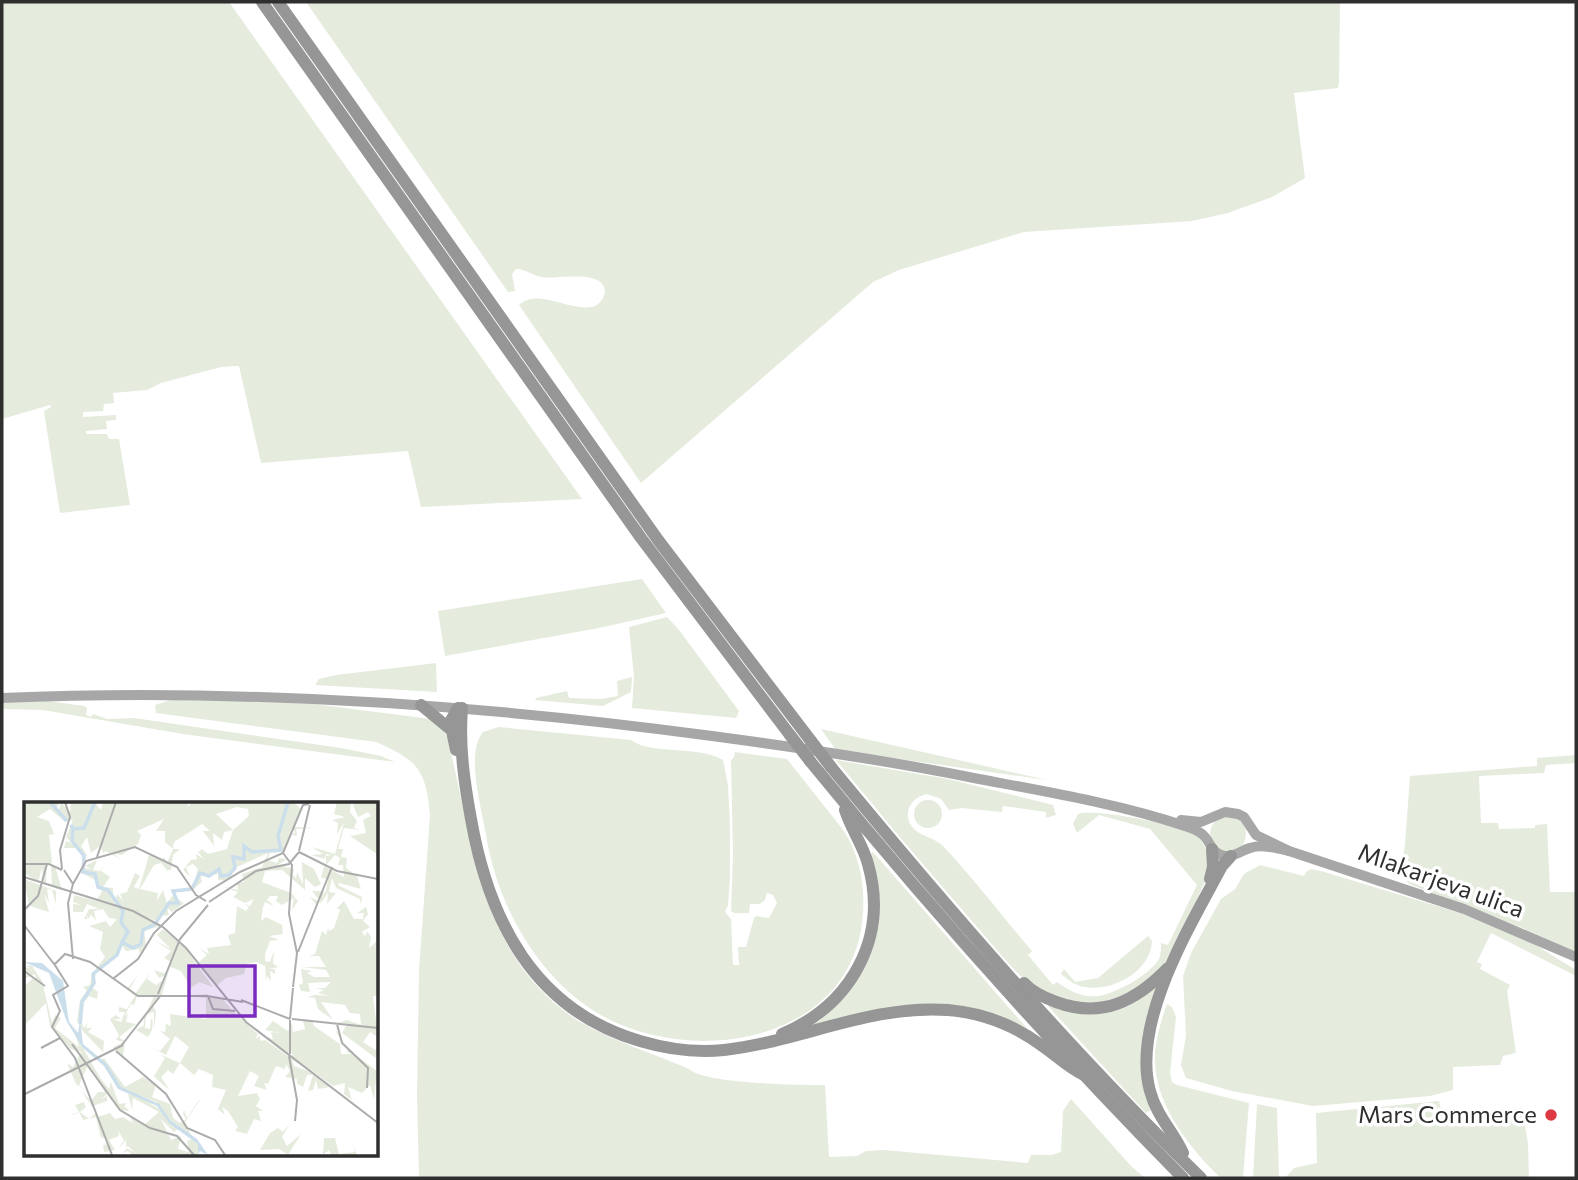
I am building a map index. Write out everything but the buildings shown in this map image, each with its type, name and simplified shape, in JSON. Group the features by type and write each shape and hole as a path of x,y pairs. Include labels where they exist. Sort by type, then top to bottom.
{"highway":[{"path":"262,2 641,538 810,761 988,971 1084,1076 1186,1172 1201,1178"},
{"path":"278,2 643,519 831,767 919,873 1186,1172"},
{"path":"421,705 450,729"},
{"path":"460,708 452,716 450,729 461,764 473,833 493,902 519,953 539,979 580,1015 625,1037 664,1048 712,1051 759,1044 894,1013 947,1010 1001,1022 1042,1045 1066,1066 1084,1076"},
{"path":"460,708 461,764"},
{"path":"759,1044 814,1018 828,1007 848,985 866,952 872,928 872,886 862,844 849,820 843,801"},
{"path":"1207,893 1213,867 1209,843"},
{"path":"1186,1172 1182,1149 1164,1124 1155,1104 1146,1066 1147,1042 1152,1018 1173,962 1207,893 1222,866 1231,856"},
{"path":"998,962 1014,971 1028,987 1044,997 1079,1009 1107,1007 1131,999 1156,980 1173,962"}],"main road":[{"path":"2,698 182,694 421,705 607,722 825,752 976,778 1159,817 1201,822 1232,812 1244,817 1250,828 1263,840 1289,851"},
{"path":"1159,817 1192,828 1224,856 1267,847 1289,851"},
{"path":"1209,843 1209,823 1213,817"},
{"path":"1244,850 1251,836 1250,828"},
{"name":"Mlakarjeva ulica","path":"1289,851 1464,909 1576,957"}],"shaded area":[{"path":"2,2 229,2 582,499 421,507 408,451 261,463 239,366 221,367 161,383 147,390 113,393 114,403 104,404 103,411 83,412 83,417 116,415 116,420 106,421 107,429 86,431 86,434 107,434 109,439 119,439 130,505 60,513 44,411 51,407 50,405 2,419"},
{"path":"306,2 1340,2 1339,82 1338,88 1294,93 1305,178 1272,197 1228,213 1192,221 1024,232 899,270 873,282 641,483 519,305 527,300 537,299 578,307 597,305 605,291 602,284 587,277 547,278 516,269 512,274 515,291 508,292"},
{"path":"642,579 666,613 445,656 438,611"},
{"path":"667,617 739,711 736,718 632,708 634,677 629,627"},
{"path":"436,663 437,692 315,685 319,679 336,675"},
{"path":"632,677 631,692 603,706 535,700 567,691 569,698 601,699 618,696 617,681"},
{"path":"176,698 314,704 431,719 444,730 448,740 473,850 496,921 513,953 535,983 563,1010 591,1028 698,1074 754,1083 825,1085 829,1157 857,1156 866,1151 884,1150 1028,1163 1031,1155 1061,1152 1063,1111 1071,1099 1145,1178 419,1178 419,971 430,815 422,776 410,761 376,742 156,713 155,705"},
{"path":"48,701 84,706 87,708 86,715 91,717 93,714 107,719 134,718 341,748 381,756 395,762 183,734 43,710 2,709 2,703"},
{"path":"499,727 631,740 639,745 713,755 723,760 728,785 730,824 730,877 725,912 731,919 733,965 739,965 738,947 746,947 754,918 769,918 777,903 773,895 767,893 760,904 750,904 749,913 731,911 731,760 735,752 787,759 844,831 860,870 863,912 853,957 831,991 800,1017 761,1033 719,1040 675,1039 632,1029 594,1011 573,995 537,957 522,934 509,911 491,861 476,782 475,753 483,732"},
{"path":"821,729 1047,780 836,750"},
{"path":"1576,755 1576,763 1546,765 1544,773 1479,776 1481,823 1498,823 1499,829 1535,828 1535,825 1547,824 1550,892 1576,892 1576,952 1409,884 1401,875 1399,860 1404,852 1410,776 1537,766 1537,758"},
{"path":"836,760 948,779 1053,805 1056,815 1046,818 1046,812 1003,806 1002,812 962,808 949,810 941,799 927,794 912,803 908,816 915,830 943,846 966,871 1032,951 1028,955 1053,985 1057,982 1082,995 1098,996 1114,991 1155,965 1161,953 1161,943 1168,945 1197,885 1150,829 1099,815 1077,833 1073,824 1078,814 1119,815 1175,827 1197,836 1209,855 1206,878 1186,927 1164,964 1138,991 1086,1007 1031,987"},
{"path":"928,800 938,804 942,814 938,824 928,828 918,824 914,814 918,804"},
{"path":"1228,816 1241,821 1246,834 1241,847 1228,852 1215,847 1210,834 1215,821"},
{"path":"873,852 1031,1033 957,1009 806,1027 820,1020 847,993 872,949 869,856"},
{"path":"1260,865 1304,876 1311,869 1321,871 1460,913 1529,941 1576,970 1576,976 1491,933 1477,962 1482,964 1480,969 1510,985 1507,991 1516,1053 1503,1056 1500,1065 1453,1067 1453,1090 1430,1096 1313,1106 1232,1091 1186,1078 1181,1065 1186,1035 1183,976 1191,953 1221,899 1235,889 1244,874"},
{"path":"1148,936 1152,941 1145,962 1118,983 1096,988 1085,987 1075,984 1061,974 1064,969 1075,982 1098,978"},
{"path":"1158,983 1147,1024 1151,1110 1146,1113 1047,1005 1078,1013 1107,1013 1133,1004"},
{"path":"1167,1004 1172,1007 1176,1017 1170,1073 1172,1082 1249,1103 1243,1178 1221,1178 1187,1141 1168,1111 1157,1078 1155,1062 1160,1025"},
{"path":"1439,1101 1444,1122 1522,1107 1528,1144 1529,1178 1285,1178 1294,1168 1317,1163 1316,1113"},
{"path":"1257,1104 1277,1108 1279,1178 1253,1178"}],"place":[{"name":"Mars Commerce","path":"1551,1115"}]}
